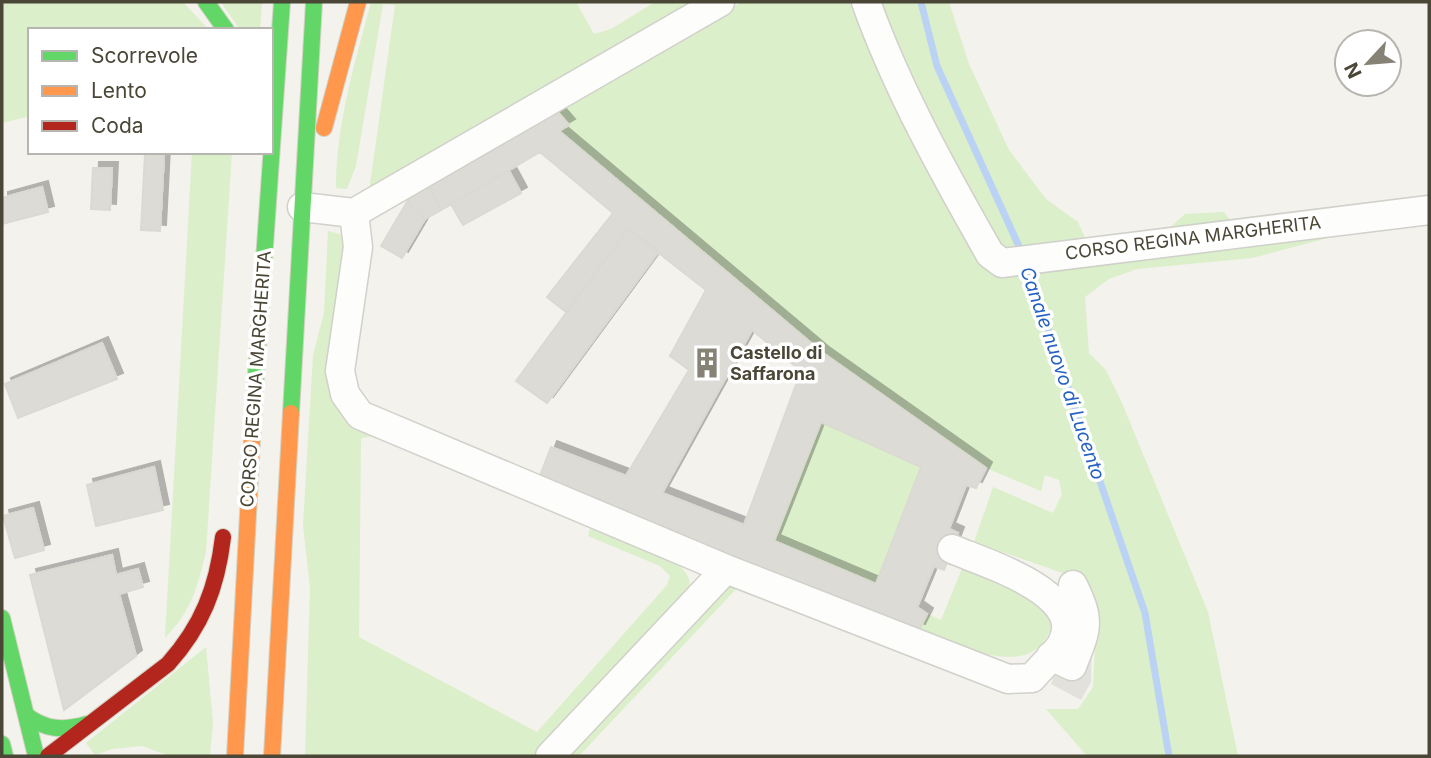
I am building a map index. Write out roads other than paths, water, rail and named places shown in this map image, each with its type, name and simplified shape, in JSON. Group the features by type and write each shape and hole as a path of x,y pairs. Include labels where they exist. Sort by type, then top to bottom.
{"main road":[{"path":"206,2 225,28"},
{"name":"CORSO REGINA MARGHERITA","path":"273,132 282,2"},
{"name":"CORSO REGINA MARGHERITA","path":"272,756 314,2"},
{"path":"302,207 358,2"},
{"name":"CORSO REGINA MARGHERITA","path":"235,756 249,474 271,154"},
{"path":"252,187 264,262"},
{"path":"48,756 168,664 197,629 217,585 228,514 249,474"},
{"path":"2,618 36,756"},
{"path":"279,632 290,725"},
{"path":"26,715 40,726 57,730 72,730 87,724"},
{"path":"2,744 5,756"}],"street":[{"path":"302,207 354,213 720,2"},
{"name":"CORSO REGINA MARGHERITA","path":"866,2 882,46 989,254 1002,263 1429,210"},
{"path":"354,213 358,247 340,370 345,394 360,415 726,569 1008,679 1032,678 1062,643 1066,625 1060,605 1043,590 952,549"},
{"path":"550,756 726,569"},
{"path":"1051,656 1072,666 1082,640 1087,615 1073,585"}],"waterway":[{"name":"Canale nuovo di Lucento","path":"921,2 937,66 1022,253"},
{"name":"Canale nuovo di Lucento","path":"1027,268 1145,613 1169,756"}],"place":[{"name":"Castello di Saffarona","path":"707,363"}]}
